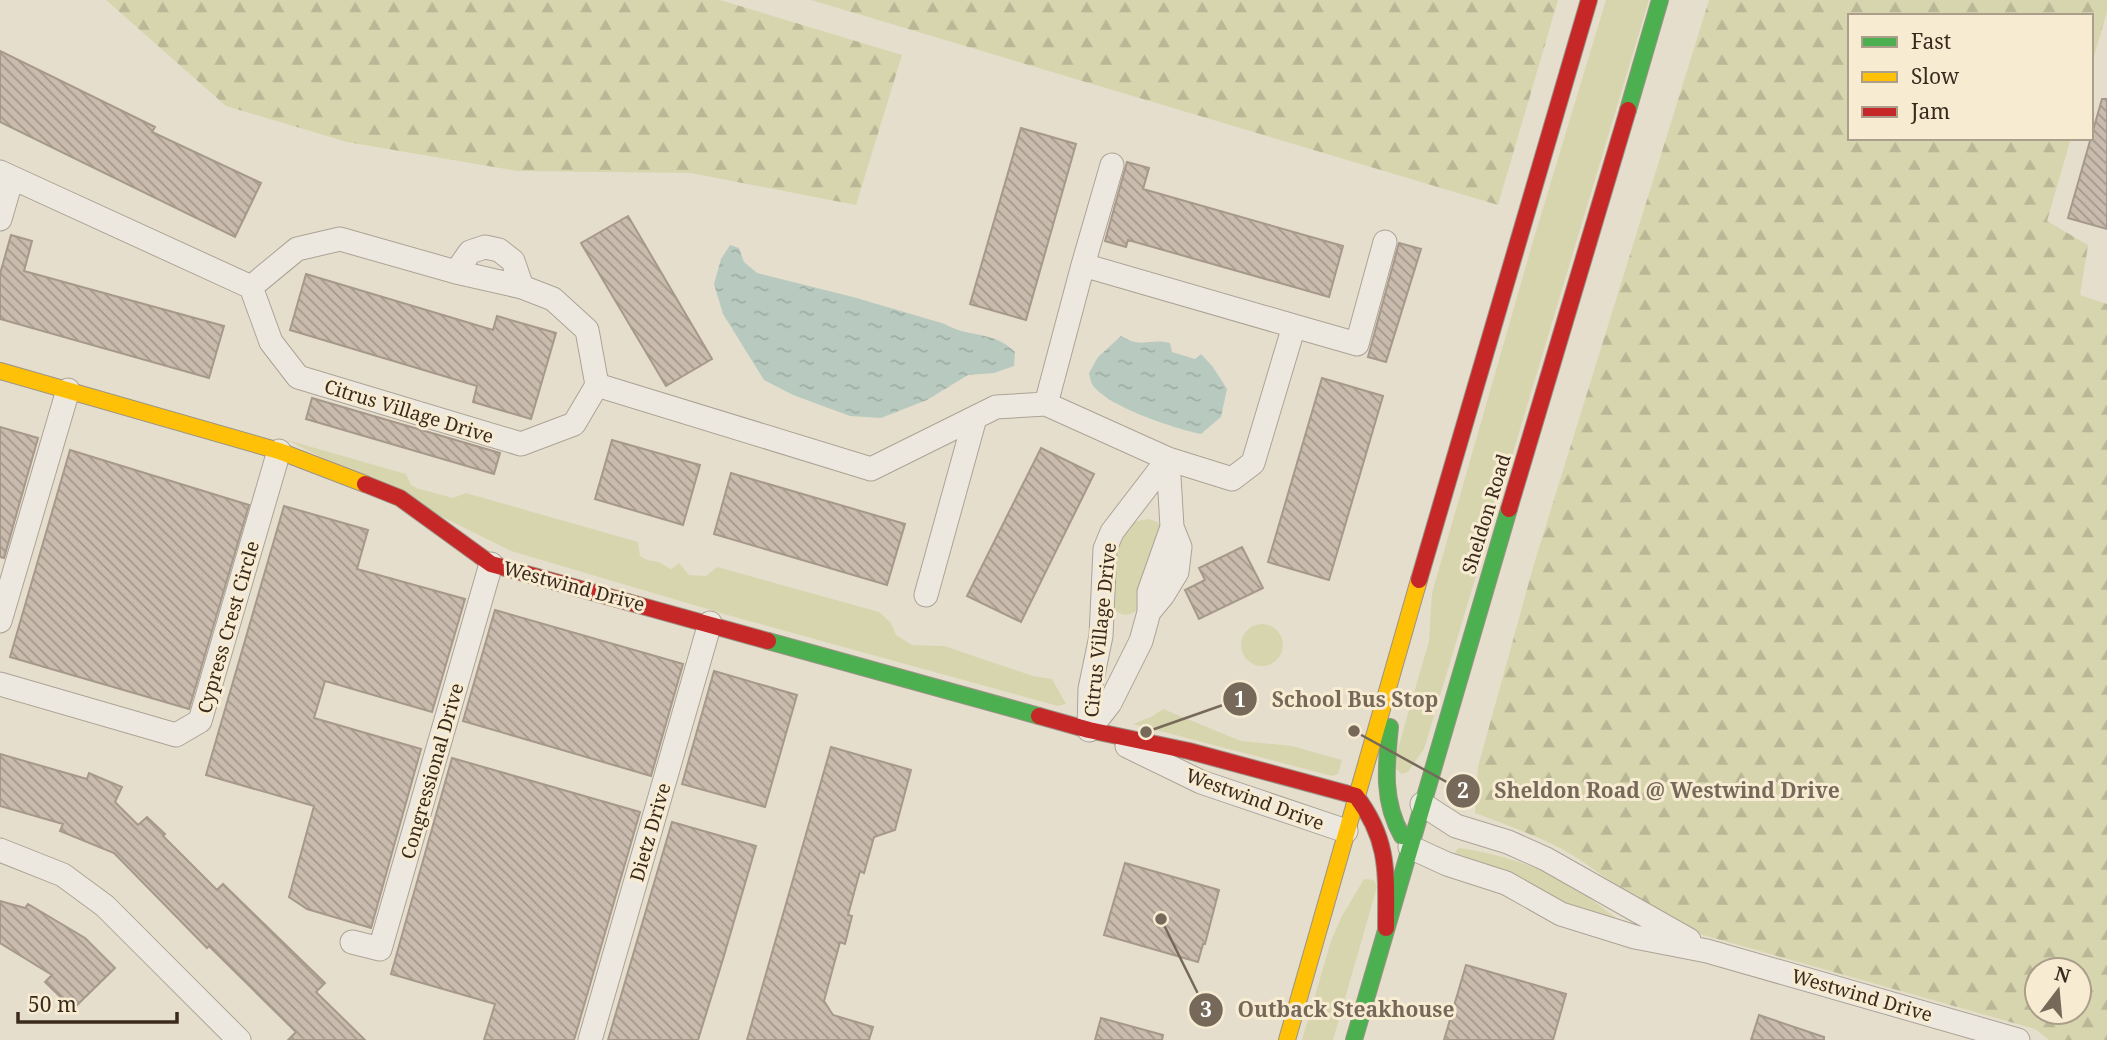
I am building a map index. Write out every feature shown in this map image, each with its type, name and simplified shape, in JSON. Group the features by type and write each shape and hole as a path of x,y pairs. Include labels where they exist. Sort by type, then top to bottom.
{"main road":[{"path":"1287,1040 1589,0"},
{"name":"Sheldon Road","path":"1354,1040 1660,0"},
{"name":"Westwind Drive","path":"0,371 279,451 400,498 491,564 1089,730 1189,751 1356,796"},
{"path":"1394,673 1385,796 1391,815 1410,847"},
{"path":"1356,796 1371,813 1385,847 1387,928"}],"street":[{"path":"1046,404 1112,165"},
{"path":"0,219 6,175 251,287 296,249 340,239 456,272 522,286 553,299 587,330 597,385 871,469 996,408 1046,404 1168,458 1233,479 1252,463 1294,326"},
{"path":"1083,265 1357,344 1385,242"},
{"name":"Citrus Village Drive","path":"251,287 271,342 298,377 521,444 574,424 597,385"},
{"path":"0,621 68,390"},
{"path":"926,594 975,418"},
{"name":"Cypress Crest Circle","path":"0,684 176,735 200,721 279,451"},
{"name":"Citrus Village Drive","path":"1089,730 1090,689 1101,636 1105,549 1112,532 1168,458"},
{"name":"Citrus Village Drive","path":"1089,730 1110,703 1141,641 1149,612 1177,572 1180,547 1172,522 1168,458"},
{"path":"1129,509 1143,509 1172,522"},
{"name":"Congressional Drive","path":"352,942 380,949 491,564"},
{"name":"Dietz Drive","path":"590,1040 710,623"},
{"name":"Westwind Drive","path":"1089,730 1201,782 1346,831"},
{"name":"Westwind Drive","path":"1422,804 1457,827 1508,842 1546,859 1707,951"},
{"name":"Westwind Drive","path":"1410,847 1434,860 1506,883 1561,914 1635,937 1707,951 2018,1040"},
{"path":"0,850 63,875 105,906 239,1040"}],"green space":[{"path":"106,0 720,0 902,55 856,205 691,173 517,171 347,142 226,106"},
{"path":"811,0 1558,0 1498,205"},
{"path":"1606,0 1649,0 1424,749 1408,772 1402,774 1396,769 1394,762 1429,641 1432,593"},
{"path":"1709,0 2107,0 2107,12 2093,59 2093,14 1848,14 1848,140 2070,140 2047,221 2088,245 2080,295 2107,304 2107,1040 2049,1040 2035,1029 2024,1026 2093,1026 2093,956 2023,956 2023,1026 1682,929 1570,854 1530,834 1475,813 1478,767 1534,564"},
{"path":"287,440 406,474 411,485 419,489 453,498 466,493 638,542 640,556 672,569 679,563 689,575 706,576 717,567 879,612 891,623 896,635 912,645 944,646 1033,676 1052,679 1066,704 1058,706 731,616 511,551"},
{"path":"1149,519 1162,527 1138,610 1121,614 1115,611 1113,591 1120,545 1130,525"},
{"path":"1262,624 1277,630 1283,645 1277,660 1262,666 1247,660 1241,645 1247,630"},
{"path":"1163,709 1241,741 1292,746 1342,760 1338,774 1332,776 1133,724"},
{"path":"1458,848 1498,856 1550,874 1578,890 1625,924 1603,921 1460,858 1454,854"},
{"path":"1364,879 1374,880 1377,887 1333,1040 1302,1040 1331,941"}],"water":[{"path":"730,245 739,248 744,262 757,273 853,297 998,340 1015,352 1014,366 994,373 968,375 927,400 881,418 850,416 793,395 764,380 723,314 714,284 721,259"},
{"path":"1121,336 1140,343 1170,343 1172,352 1195,359 1201,354 1227,389 1221,417 1201,434 1142,415 1099,392 1092,384 1089,373 1098,357"}],"building":[{"path":"0,51 155,127 152,132 261,183 235,237 0,122"},
{"path":"2102,99 2107,99 2107,229 2068,218 2090,140 2093,140"},
{"path":"1021,128 1076,144 1026,320 970,304"},
{"path":"1127,162 1149,168 1143,189 1343,246 1329,297 1128,240 1126,247 1105,241"},
{"path":"628,216 712,359 666,386 581,243"},
{"path":"11,235 32,241 24,271 224,326 209,378 0,319 0,274"},
{"path":"1399,243 1421,249 1386,362 1368,357"},
{"path":"306,274 493,330 497,316 556,333 531,419 473,402 477,386 290,330"},
{"path":"1322,378 1383,396 1329,580 1268,562"},
{"path":"312,398 500,453 494,474 306,419"},
{"path":"0,427 38,438 4,558 0,557"},
{"path":"612,440 700,465 683,525 595,499"},
{"path":"1041,448 1094,474 1021,622 967,596"},
{"path":"70,450 249,505 189,709 10,657"},
{"path":"731,473 905,524 887,585 714,534"},
{"path":"284,506 368,530 357,569 465,599 432,712 325,681 314,718 421,749 371,928 307,909 289,897 314,806 206,775"},
{"path":"1242,547 1263,588 1199,619 1185,590 1205,580 1199,568"},
{"path":"495,610 683,664 651,776 463,721"},
{"path":"714,671 797,695 765,807 682,784"},
{"path":"831,747 911,770 895,830 874,837 864,873 860,871 848,915 852,916 845,944 840,942 824,1001 833,1015 873,1027 869,1040 747,1040"},
{"path":"0,754 87,779 89,773 122,787 115,802 138,825 147,817 217,890 223,884 325,983 316,992 365,1040 288,1040 296,1032 209,946 207,948 114,853 60,831 63,824 0,806"},
{"path":"452,758 640,812 574,1040 484,1040 495,1004 391,974"},
{"path":"672,822 756,846 723,959 698,1040 608,1040"},
{"path":"1125,863 1219,890 1198,962 1104,935"},
{"path":"0,901 25,908 28,904 85,938 115,968 73,1009 45,982 52,975 0,943"},
{"path":"1466,965 1566,994 1553,1040 1444,1040"},
{"path":"1759,1015 1824,1037 1824,1040 1751,1040"},
{"path":"1101,1018 1163,1035 1162,1040 1095,1040"}],"traffic: fast":[{"path":"1628,110 1660,0"},
{"path":"1354,1040 1509,509"},
{"path":"768,641 1039,716"},
{"path":"1390,727 1388,796 1402,836"}],"traffic: slow":[{"path":"0,371 279,451 365,484"},
{"path":"1287,1040 1419,580"}],"traffic: jam":[{"path":"1419,580 1589,0"},
{"path":"1509,509 1628,110"},
{"path":"365,484 400,498 491,564 768,641"},
{"path":"1039,716 1089,730 1189,751 1356,796 1375,828 1384,859 1386,928"}],"place":[{"name":"Sheldon Road @ Westwind Drive","path":"1354,731"},
{"name":"School Bus Stop","path":"1146,732"},
{"name":"Outback Steakhouse","path":"1161,919"}]}
